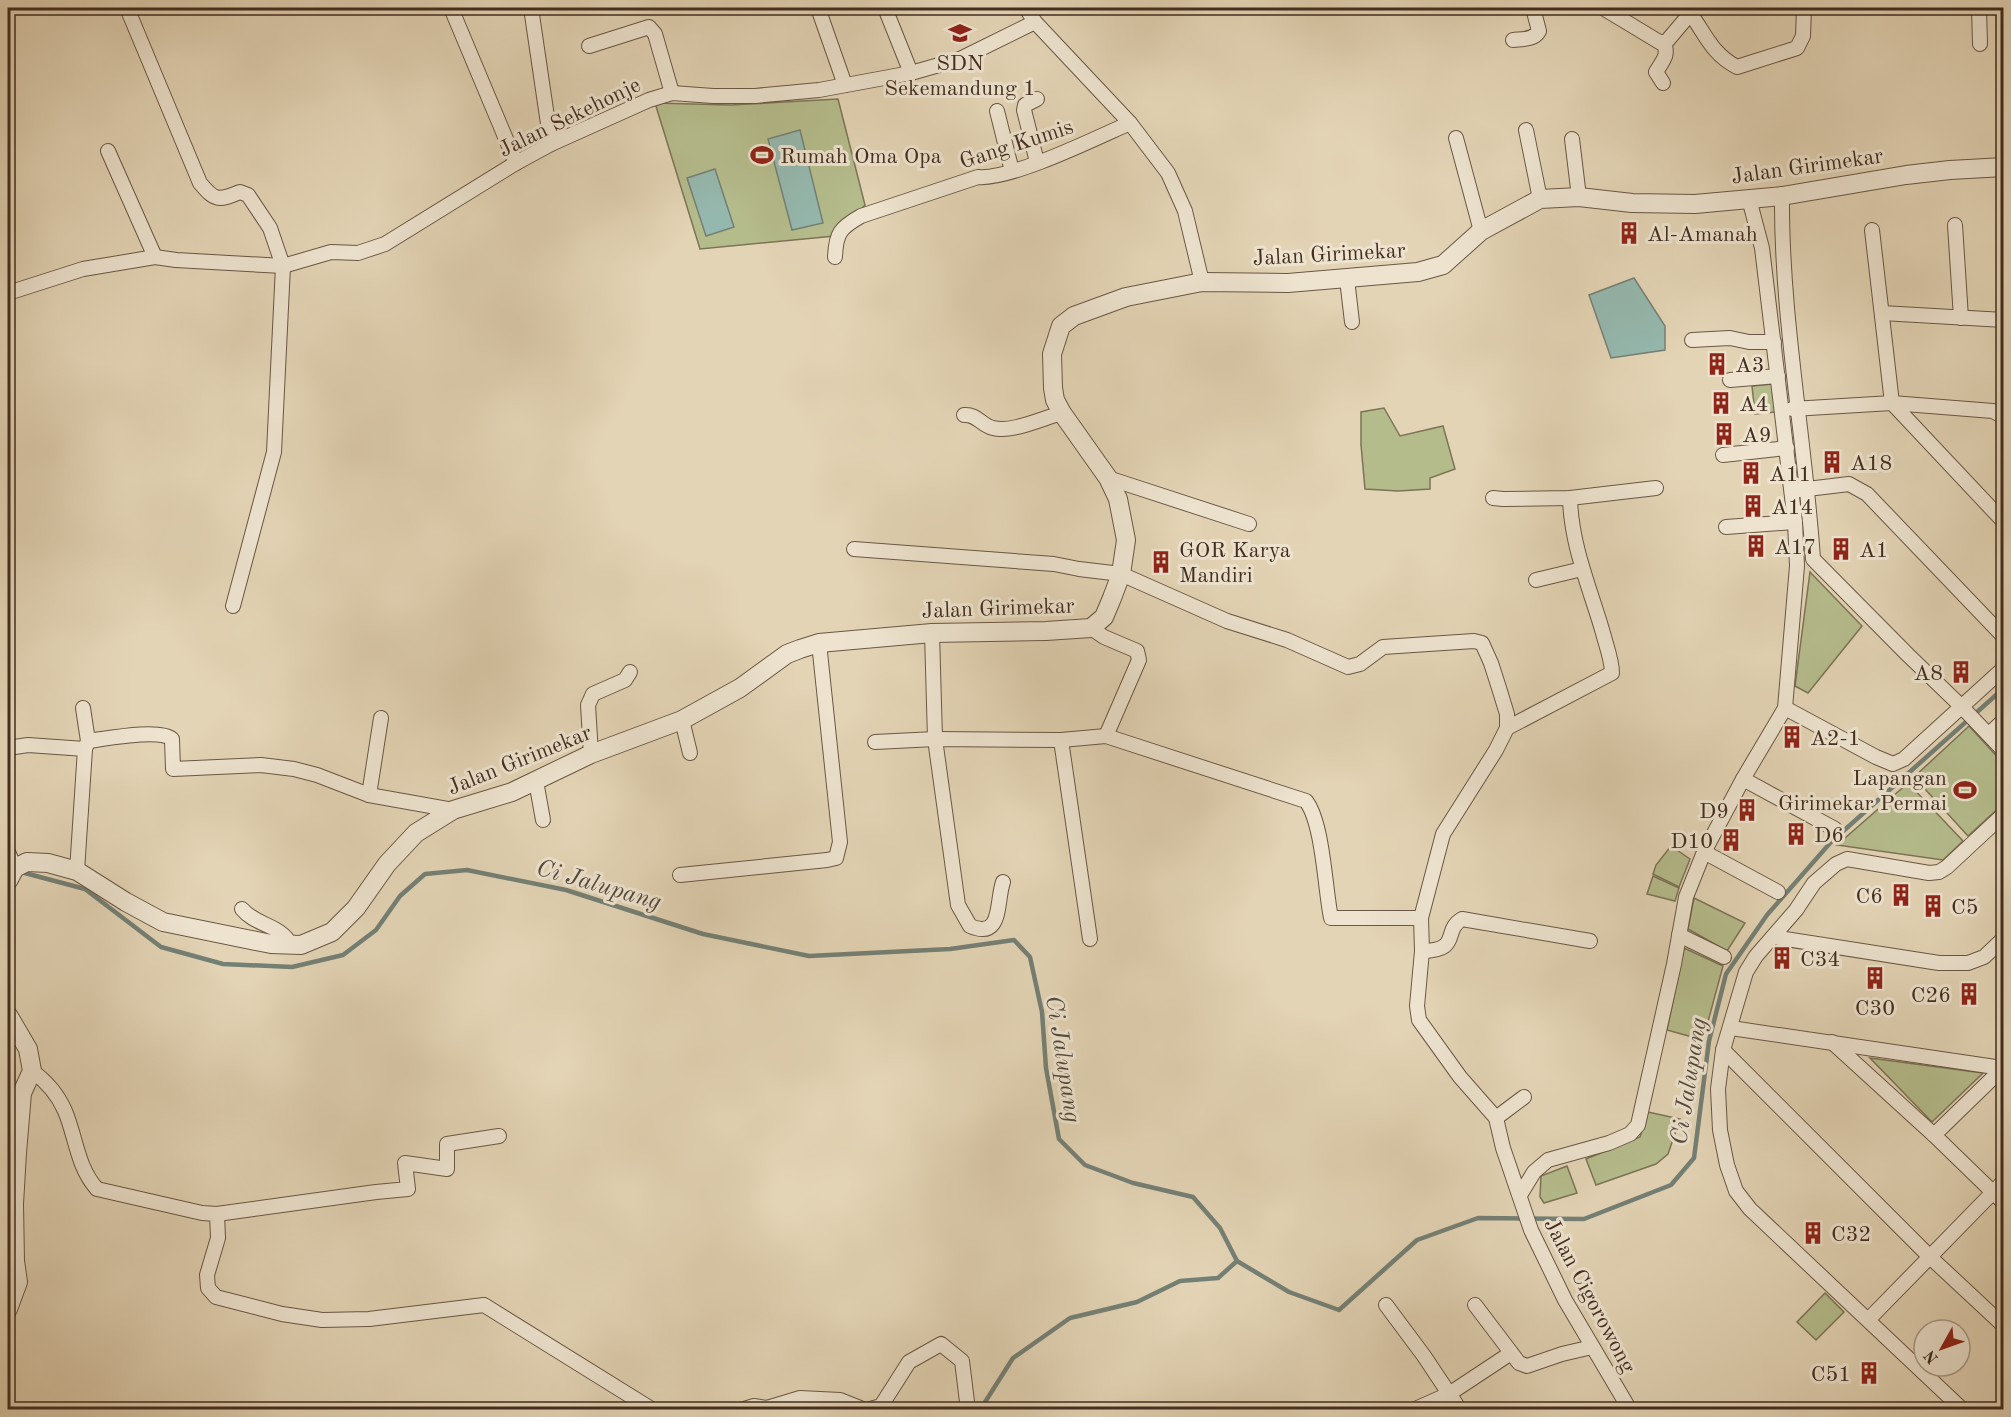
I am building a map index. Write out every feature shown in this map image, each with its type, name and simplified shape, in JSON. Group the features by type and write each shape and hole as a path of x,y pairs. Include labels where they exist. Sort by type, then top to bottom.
{"street":[{"path":"126,8 200,183 210,195 217,199 225,199 240,192 249,195 270,228 280,266 274,452 233,606"},
{"path":"451,8 516,163"},
{"path":"531,8 551,144"},
{"path":"818,8 845,85"},
{"path":"885,8 911,73"},
{"path":"1026,8 1035,22 1130,123 1168,173 1185,212 1202,282"},
{"path":"1513,40 1528,39 1539,31 1533,8"},
{"path":"1603,8 1658,42 1664,43"},
{"path":"1664,43 1693,10 1713,48 1724,60 1737,67 1797,48 1803,36 1804,8"},
{"path":"1979,8 1980,44"},
{"name":"Jalan Sekehonje","path":"8,293 83,269 155,257 280,266 331,252 358,253 385,244 551,144 649,99 672,93 754,96 845,85 911,73 960,59 1035,22"},
{"path":"589,46 649,27 655,34 672,93"},
{"path":"1663,83 1656,72 1666,58 1667,50 1664,43"},
{"path":"1037,99 1026,105 1024,110 1037,162"},
{"path":"997,111 1012,171"},
{"name":"Gang Kumis","path":"835,258 839,233 845,226 861,216 978,177 991,177 1012,171 1130,123"},
{"path":"1526,130 1540,199"},
{"path":"1456,138 1481,231"},
{"path":"1572,138 1580,197"},
{"path":"108,151 155,257"},
{"name":"Jalan Girimekar","path":"10,867 27,862 48,863 76,871 163,922 271,944 301,945 332,932 356,908 387,864 416,833 453,810 512,792 591,754 682,720 740,688 787,654 819,644 932,633 1091,628 1104,617 1121,574 1126,540 1118,499 1108,478 1055,400 1052,354 1059,331 1074,316 1126,297 1202,282 1288,283 1430,270 1451,259 1481,231 1540,199 1580,197 1632,203 1695,204 1782,196 1906,175 2004,167"},
{"path":"1782,196 1782,247 1809,489 1813,560 1964,708 2004,751"},
{"path":"1520,1197 1534,1172 1548,1160 1609,1143 1630,1134 1638,1125 1674,964 1686,897 1704,852 1785,708 1797,566 1795,522 1762,248 1749,199"},
{"path":"1955,225 1961,318"},
{"path":"1872,230 1892,403 2004,522"},
{"path":"1347,279 1352,322"},
{"path":"1882,313 2004,320"},
{"path":"1692,340 1730,338 1749,342 1774,342"},
{"path":"1730,380 1778,376"},
{"path":"1783,410 1892,403 1993,411 2004,417"},
{"path":"964,415 975,416 993,428 1007,429 1021,427 1035,420 1062,413"},
{"path":"1723,455 1787,448"},
{"path":"1108,478 1249,524"},
{"path":"1792,491 1849,484 1868,494 2004,637"},
{"path":"1493,498 1570,498 1656,488"},
{"path":"854,549 1054,564 1121,574 1227,621 1287,640 1348,667 1360,664 1383,647 1479,642 1482,643 1491,663 1507,714 1508,728 1612,673 1596,610 1582,569 1571,520 1570,498"},
{"path":"1726,527 1795,522"},
{"path":"1797,566 1813,560"},
{"path":"1536,580 1582,569"},
{"path":"1091,628 1104,637 1137,651 1139,660 1106,736"},
{"path":"932,633 936,739 958,905 969,927 981,930 988,928 996,921 1003,882"},
{"path":"680,875 836,858 840,842 819,644"},
{"path":"1785,708 1893,764 1904,759 1964,708 2004,668"},
{"path":"591,754 588,705 590,698 593,693 625,680 630,672"},
{"path":"76,871 86,745 83,708"},
{"path":"369,795 381,718"},
{"path":"682,720 690,753"},
{"path":"1989,734 2004,720"},
{"name":"Jalan Cigorowong","path":"1508,728 1443,834 1422,918 1422,951 1417,1006 1419,1020 1460,1077 1496,1118 1503,1148 1531,1230 1565,1300 1630,1410"},
{"path":"8,748 28,745 86,745 140,735 168,736 172,739 173,769 261,765 294,769 317,775 369,795 453,810"},
{"path":"875,742 936,739 1061,740 1106,736 1307,802 1312,810 1322,857 1330,918 1422,918"},
{"path":"1061,740 1090,939"},
{"path":"1743,779 1835,828"},
{"path":"536,781 543,820"},
{"path":"1963,1410 1750,1209 1736,1191 1727,1165 1720,1130 1718,1089 1723,1050 1746,972 1814,883 1836,864 1847,859 1929,873 1939,872 2004,814"},
{"path":"1704,852 1778,892"},
{"path":"242,909 250,918 281,931 291,945"},
{"path":"1422,951 1437,951 1442,948 1448,942 1456,923 1462,919 1590,941"},
{"path":"1679,935 1724,957"},
{"path":"1773,937 1939,963 1968,963 1984,957 2004,938"},
{"path":"8,1015 28,1048 32,1071 22,1093 12,1152 15,1261 18,1282 8,1309"},
{"path":"1731,1028 2003,1068"},
{"path":"1832,1042 1934,1135 1998,1198"},
{"path":"1723,1050 1930,1257 2004,1326"},
{"path":"1934,1135 2003,1068"},
{"path":"32,1071 51,1088 65,1110 81,1162 87,1176 97,1189 202,1213 217,1214 376,1192 408,1190 405,1164 447,1169 447,1144 499,1136"},
{"path":"1496,1118 1524,1097"},
{"path":"1869,1319 1930,1257 1998,1198 2004,1181"},
{"path":"217,1214 218,1238 207,1275 208,1288 216,1297 282,1314 322,1320 369,1319 484,1305 650,1409"},
{"path":"1386,1305 1460,1410"},
{"path":"1474,1305 1519,1363 1527,1366 1592,1347"},
{"path":"741,1410 754,1406 767,1408 800,1398 840,1400 866,1410 881,1406 909,1362 940,1344 962,1361 968,1410"},
{"path":"1413,1410 1449,1394 1511,1353"}],"green space":[{"name":"Rumah Oma Opa","path":"838,99 865,205 835,236 700,249 655,103 731,105"},
{"path":"1772,384 1775,412 1755,414 1752,386"},
{"path":"1384,408 1400,436 1443,426 1455,469 1430,478 1430,489 1398,491 1365,489 1361,412"},
{"path":"1810,572 1862,626 1808,693 1795,686"},
{"name":"Lapangan Girimekar Permai","path":"1969,726 2003,763 2004,803 1968,836 1914,777"},
{"path":"1908,783 1963,841 1943,860 1837,845"},
{"path":"1671,846 1690,859 1679,887 1653,874 1656,865"},
{"path":"1653,876 1679,888 1675,901 1647,894"},
{"path":"1694,898 1745,923 1727,951 1688,929"},
{"path":"1684,948 1723,966 1703,1040 1667,1030"},
{"path":"1870,1058 1983,1073 1932,1122"},
{"path":"1648,1112 1680,1119 1668,1154 1656,1164 1596,1185 1586,1159 1640,1137"},
{"path":"1567,1166 1577,1193 1544,1203 1540,1197 1541,1176"},
{"path":"1825,1293 1844,1312 1816,1340 1797,1322"}],"water":[{"path":"800,130 823,223 792,230 768,139"},
{"path":"715,169 734,227 706,236 687,178"},
{"path":"1634,278 1665,326 1665,350 1611,358 1589,295"}],"waterway":[{"name":"Ci Jalupang","path":"21,872 85,889 161,947 223,964 292,967 343,955 376,930 400,896 425,874 467,870 566,890 703,934 809,956 950,949 1014,940 1030,957 1042,1012 1046,1068 1059,1139 1085,1165 1133,1183 1193,1197 1220,1228 1237,1261 1289,1292 1339,1310 1417,1240 1478,1218 1584,1219 1671,1185 1694,1158 1709,1041 1726,974 1767,915 1831,842 2004,688"},
{"path":"980,1410 1013,1358 1070,1318 1137,1302 1180,1281 1218,1278 1237,1261"}],"place":[{"name":"SDN Sekemandung 1","path":"960,33"},
{"name":"Rumah Oma Opa","path":"762,155"},
{"name":"Al-Amanah","path":"1629,233"},
{"name":"A3","path":"1717,364"},
{"name":"A4","path":"1721,403"},
{"name":"A9","path":"1724,434"},
{"name":"A18","path":"1832,462"},
{"name":"A11","path":"1751,473"},
{"name":"A14","path":"1753,506"},
{"name":"A17","path":"1756,546"},
{"name":"A1","path":"1841,549"},
{"name":"GOR Karya Mandiri","path":"1161,562"},
{"name":"A8","path":"1961,672"},
{"name":"A2-1","path":"1792,737"},
{"name":"Lapangan Girimekar Permai","path":"1965,790"},
{"name":"D9","path":"1747,810"},
{"name":"D6","path":"1796,834"},
{"name":"D10","path":"1731,840"},
{"name":"C6","path":"1901,895"},
{"name":"C5","path":"1933,906"},
{"name":"C34","path":"1782,958"},
{"name":"C30","path":"1875,978"},
{"name":"C26","path":"1969,994"},
{"name":"C32","path":"1813,1233"},
{"name":"C51","path":"1869,1373"}]}
